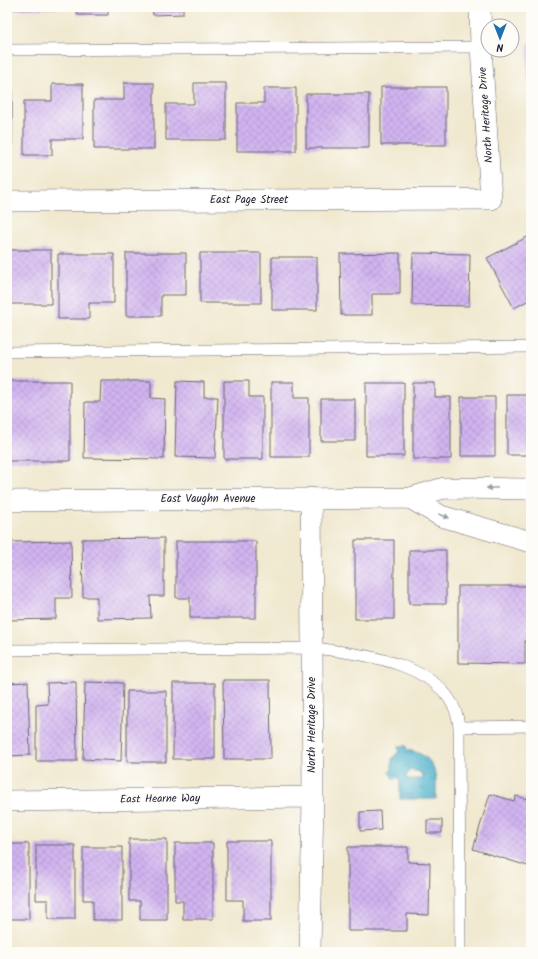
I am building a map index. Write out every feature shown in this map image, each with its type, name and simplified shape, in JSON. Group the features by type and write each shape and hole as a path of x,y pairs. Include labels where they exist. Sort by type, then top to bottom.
{"street":[{"name":"North Heritage Drive","path":"480,7 480,18"},
{"name":"North Heritage Drive","path":"482,58 491,199"},
{"name":"East Page Street","path":"7,201 491,199"},
{"name":"East Vaughn Avenue","path":"7,501 410,498 444,488 531,489"},
{"name":"North Heritage Drive","path":"310,952 313,797 311,498"},
{"path":"410,498 441,516 531,542"},
{"name":"East Hearne Way","path":"7,801 313,797"}],"lane":[{"path":"7,50 480,47"},
{"path":"7,352 531,347"},
{"path":"7,650 312,648 357,653 399,664 440,686 458,713 460,952"},
{"path":"459,727 531,726"}],"water":[{"path":"398,746 406,746 407,750 417,752 429,761 435,773 436,799 400,799 400,780 397,777 394,780 389,772 392,770 392,759 399,751","holes":["411,770 420,772 423,779 406,779 407,774"]}],"building":[{"path":"7,7 58,7 58,9 7,9"},
{"path":"77,7 108,7 108,15 77,15"},
{"path":"152,7 183,7 183,14 153,15"},
{"path":"524,7 531,7 531,10 524,10"},
{"path":"528,42 531,42 531,77 527,77"},
{"path":"124,83 154,83 154,149 94,149 94,100 124,100"},
{"path":"194,83 226,83 226,140 166,140 166,104 194,104"},
{"path":"7,84 12,84 12,146 7,146"},
{"path":"52,84 83,84 83,139 52,139 52,155 24,155 24,101 52,101"},
{"path":"381,87 446,87 446,145 381,145"},
{"path":"264,88 296,88 296,151 237,151 237,103 264,103"},
{"path":"306,94 369,94 369,148 306,148"},
{"path":"531,235 531,299 514,308 487,258"},
{"path":"7,250 51,250 51,304 7,304"},
{"path":"126,253 186,253 186,295 161,295 161,316 126,316"},
{"path":"200,253 261,253 261,303 200,303"},
{"path":"400,253 400,294 372,294 372,315 341,315 340,254"},
{"path":"413,253 470,254 469,306 412,305"},
{"path":"58,254 114,254 114,303 89,303 89,319 58,319"},
{"path":"272,257 317,257 317,310 272,310"},
{"path":"7,381 70,381 70,461 7,461"},
{"path":"101,381 151,381 151,398 165,399 164,459 84,458 85,402 100,402"},
{"path":"177,381 204,382 204,397 218,397 215,458 175,457"},
{"path":"224,381 249,381 249,397 263,397 263,459 224,459"},
{"path":"271,382 294,382 294,398 309,398 309,457 271,457"},
{"path":"366,383 404,383 404,456 366,456"},
{"path":"413,383 435,383 435,397 451,397 451,459 413,459"},
{"path":"507,395 531,395 531,455 507,455"},
{"path":"461,397 495,397 495,456 461,456"},
{"path":"321,399 355,399 355,441 321,441"},
{"path":"164,538 164,596 150,596 151,618 97,619 97,597 83,597 82,539"},
{"path":"355,540 394,540 394,619 355,619"},
{"path":"71,541 72,598 56,598 56,619 7,620 7,542"},
{"path":"176,541 256,541 256,618 190,618 190,598 176,598"},
{"path":"409,550 446,550 446,604 409,604"},
{"path":"458,586 531,586 531,641 525,641 525,664 458,663"},
{"path":"223,680 270,680 271,759 224,759"},
{"path":"28,682 30,755 7,756 7,683"},
{"path":"76,682 77,761 36,761 36,705 48,704 47,683"},
{"path":"85,682 123,683 121,761 83,759"},
{"path":"173,683 215,683 215,759 173,759"},
{"path":"127,691 166,691 166,762 127,762"},
{"path":"490,794 514,801 516,796 531,800 531,867 473,849"},
{"path":"380,811 381,830 360,831 360,812"},
{"path":"427,820 442,820 442,833 427,833"},
{"path":"129,839 167,839 167,920 140,920 140,901 129,901"},
{"path":"227,841 271,841 271,921 243,921 243,900 227,900"},
{"path":"175,843 213,843 213,919 183,919 183,901 175,901"},
{"path":"7,844 29,844 29,919 7,919"},
{"path":"36,845 75,845 75,919 48,919 48,900 36,900"},
{"path":"83,847 122,847 122,920 93,920 93,900 83,900"},
{"path":"348,847 408,847 408,862 430,863 429,915 407,914 407,931 348,931"}]}
